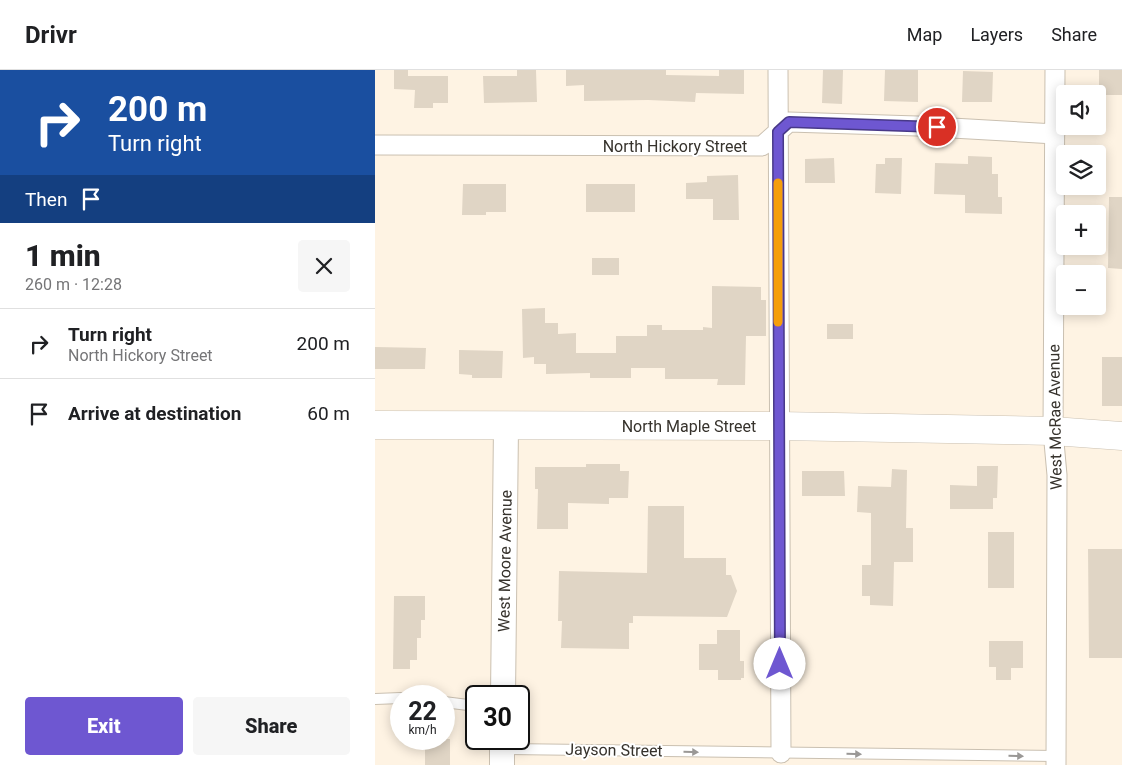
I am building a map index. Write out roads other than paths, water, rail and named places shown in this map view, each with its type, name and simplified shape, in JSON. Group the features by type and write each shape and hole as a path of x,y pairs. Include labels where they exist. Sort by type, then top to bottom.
{"main road":[{"name":"North Maple Street","path":"375,425 778,426 1053,431 1122,436"}],"street":[{"path":"778,70 778,426 781,753"},
{"name":"West McRae Avenue","path":"1055,70 1053,431 1057,475 1056,761"},
{"name":"North Hickory Street","path":"375,145 762,146 789,122 917,126 1055,134"},
{"name":"West Moore Avenue","path":"503,685 507,426"}],"lane":[{"path":"375,699 390,698"},
{"name":"Jayson Street","path":"502,751 781,753 1056,761"}]}
